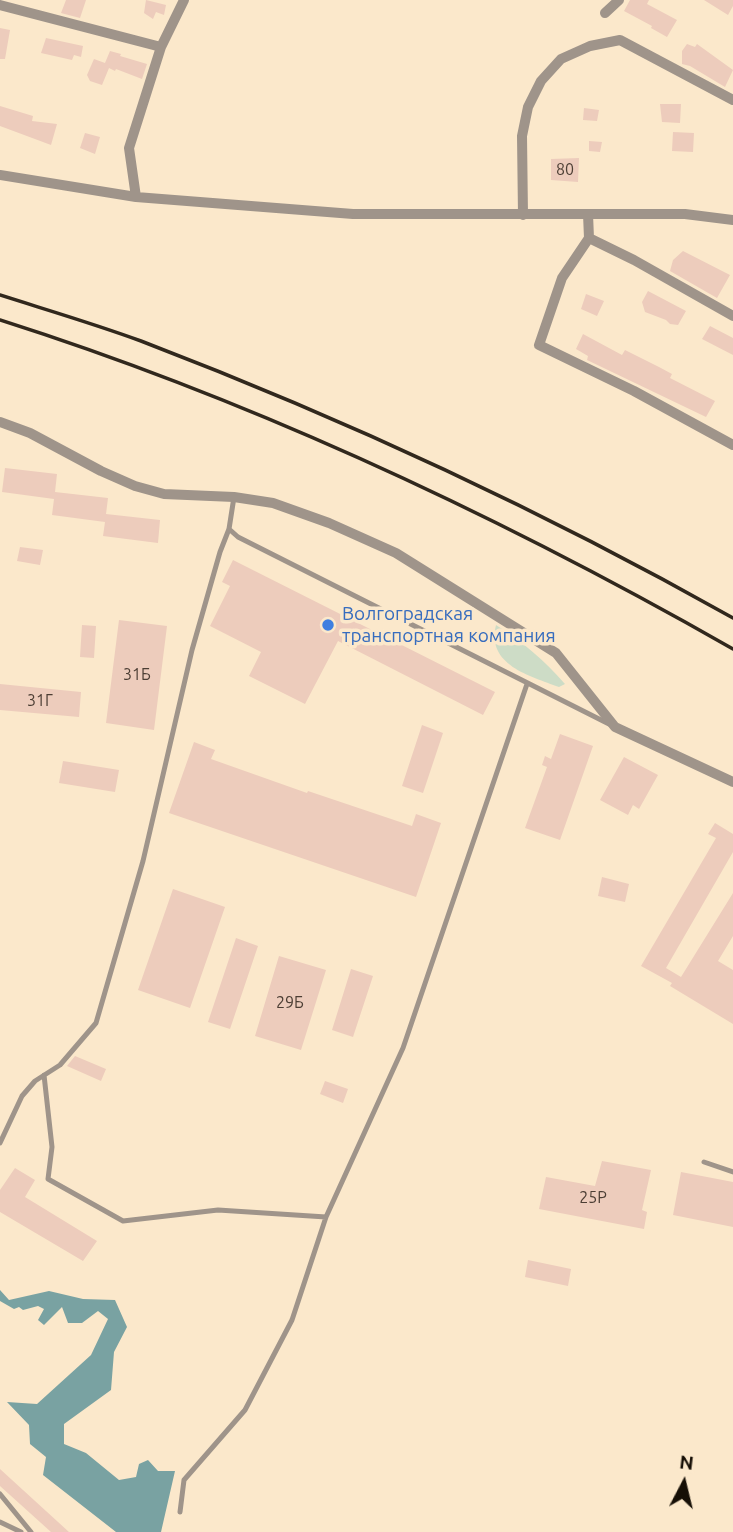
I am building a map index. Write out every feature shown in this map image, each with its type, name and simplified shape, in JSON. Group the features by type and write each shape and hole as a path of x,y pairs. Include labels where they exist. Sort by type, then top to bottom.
{"street":[{"path":"136,197 129,148 161,47 184,0"},
{"path":"605,13 619,0"},
{"path":"0,5 161,47"},
{"path":"523,215 522,135 528,107 541,81 561,59 590,46 620,40 733,100"},
{"path":"0,175 136,197 353,214 685,214 733,220"},
{"path":"588,214 589,238 562,278 539,345 634,391 733,445"},
{"path":"589,238 733,316"},
{"path":"0,422 30,433 135,486 164,494 234,497 284,507 329,523 396,553 556,653 615,727 733,782"}],"lane":[{"path":"0,1143 22,1096 34,1081 60,1065 96,1023 143,861 192,650 229,529 234,497"},
{"path":"229,529 238,537 615,727"},
{"path":"180,1512 184,1480 245,1410 292,1320 326,1217 403,1048 527,684"},
{"path":"44,1075 52,1147 48,1179 123,1221 218,1210 326,1217"},
{"path":"704,1162 733,1172"},
{"path":"0,1494 31,1532"},
{"path":"0,1522 21,1532"}],"green space":[{"path":"496,625 533,652 565,684 559,687 513,667 498,650 495,639"}],"water":[{"path":"0,1290 9,1300 49,1291 83,1299 115,1300 127,1327 114,1352 111,1390 64,1424 64,1444 86,1453 119,1480 136,1477 139,1464 148,1460 158,1471 175,1471 161,1532 116,1532 43,1475 46,1457 30,1444 29,1425 7,1402 37,1404 91,1355 108,1319 98,1311 82,1323 68,1323 62,1307 44,1325 38,1320 44,1309 38,1306 23,1310 19,1307 14,1309 0,1301"}],"building":[{"path":"66,0 86,0 80,18 61,13"},
{"path":"146,0 166,5 164,15 156,12 153,19 144,13"},
{"path":"630,0 649,0 647,4 677,20 667,37 624,11"},
{"path":"704,0 733,0 733,6 728,15"},
{"path":"0,28 10,30 5,59 0,59"},
{"path":"46,38 83,46 81,57 74,55 72,60 41,53"},
{"path":"687,44 695,47 697,44 733,70 725,87 682,64 682,51"},
{"path":"110,51 147,64 142,79 109,68 102,85 90,81 87,75 94,59 105,63"},
{"path":"660,104 681,104 680,123 662,122"},
{"path":"0,106 33,116 32,121 57,124 51,145 0,126"},
{"path":"584,108 599,110 597,121 583,120"},
{"path":"673,132 694,133 693,152 672,151"},
{"path":"85,133 100,137 95,154 80,148"},
{"path":"589,141 602,142 600,152 589,151"},
{"path":"579,158 578,182 551,180 551,159"},
{"path":"683,251 730,275 717,298 670,271 673,260"},
{"path":"648,291 686,311 678,325 645,312 642,302"},
{"path":"586,294 604,301 597,316 581,309"},
{"path":"710,326 733,338 733,355 702,339"},
{"path":"583,334 622,355 625,350 659,367 672,374 670,378 715,401 706,417 587,360 588,356 576,349"},
{"path":"5,468 57,474 55,492 108,498 106,514 160,520 158,543 103,536 105,522 52,515 54,499 2,492"},
{"path":"20,547 43,550 40,565 17,561"},
{"path":"233,560 495,692 483,715 338,641 305,704 249,676 261,652 210,626 230,586 222,582"},
{"path":"119,620 167,626 154,730 106,723"},
{"path":"82,625 96,626 94,658 80,657"},
{"path":"0,684 81,692 79,717 0,710"},
{"path":"422,725 443,733 423,793 402,786"},
{"path":"560,734 593,746 560,840 525,828 547,767 542,765 545,756 551,759"},
{"path":"194,742 215,750 211,759 307,793 308,791 412,826 416,814 441,823 416,897 169,813"},
{"path":"624,757 658,775 639,809 633,805 628,815 600,800"},
{"path":"63,761 119,770 115,792 59,783"},
{"path":"715,823 733,834 733,852 666,968 681,977 733,893 733,936 718,961 733,970 733,1024 670,986 672,983 641,966 716,838 708,834"},
{"path":"602,877 629,884 625,902 598,896"},
{"path":"173,889 225,907 190,1008 138,990"},
{"path":"236,938 258,946 230,1029 208,1022"},
{"path":"279,956 326,970 301,1050 255,1036"},
{"path":"351,969 373,976 353,1037 332,1030"},
{"path":"75,1056 106,1069 101,1081 67,1066"},
{"path":"325,1081 348,1089 343,1103 320,1094"},
{"path":"602,1161 651,1170 642,1210 647,1212 644,1229 539,1209 546,1177 595,1186"},
{"path":"15,1168 35,1180 25,1197 97,1241 83,1261 0,1212 0,1190"},
{"path":"681,1172 733,1182 733,1227 673,1215"},
{"path":"528,1260 571,1269 568,1286 525,1277"},
{"path":"0,1469 69,1532 51,1532 0,1486"}],"railway":[{"path":"0,295 141,341 368,435 516,504 733,618"},
{"path":"0,320 189,387 375,465 556,553 733,649"}],"place":[{"name":"Волгоградская транспортная компания","path":"328,625"}]}
